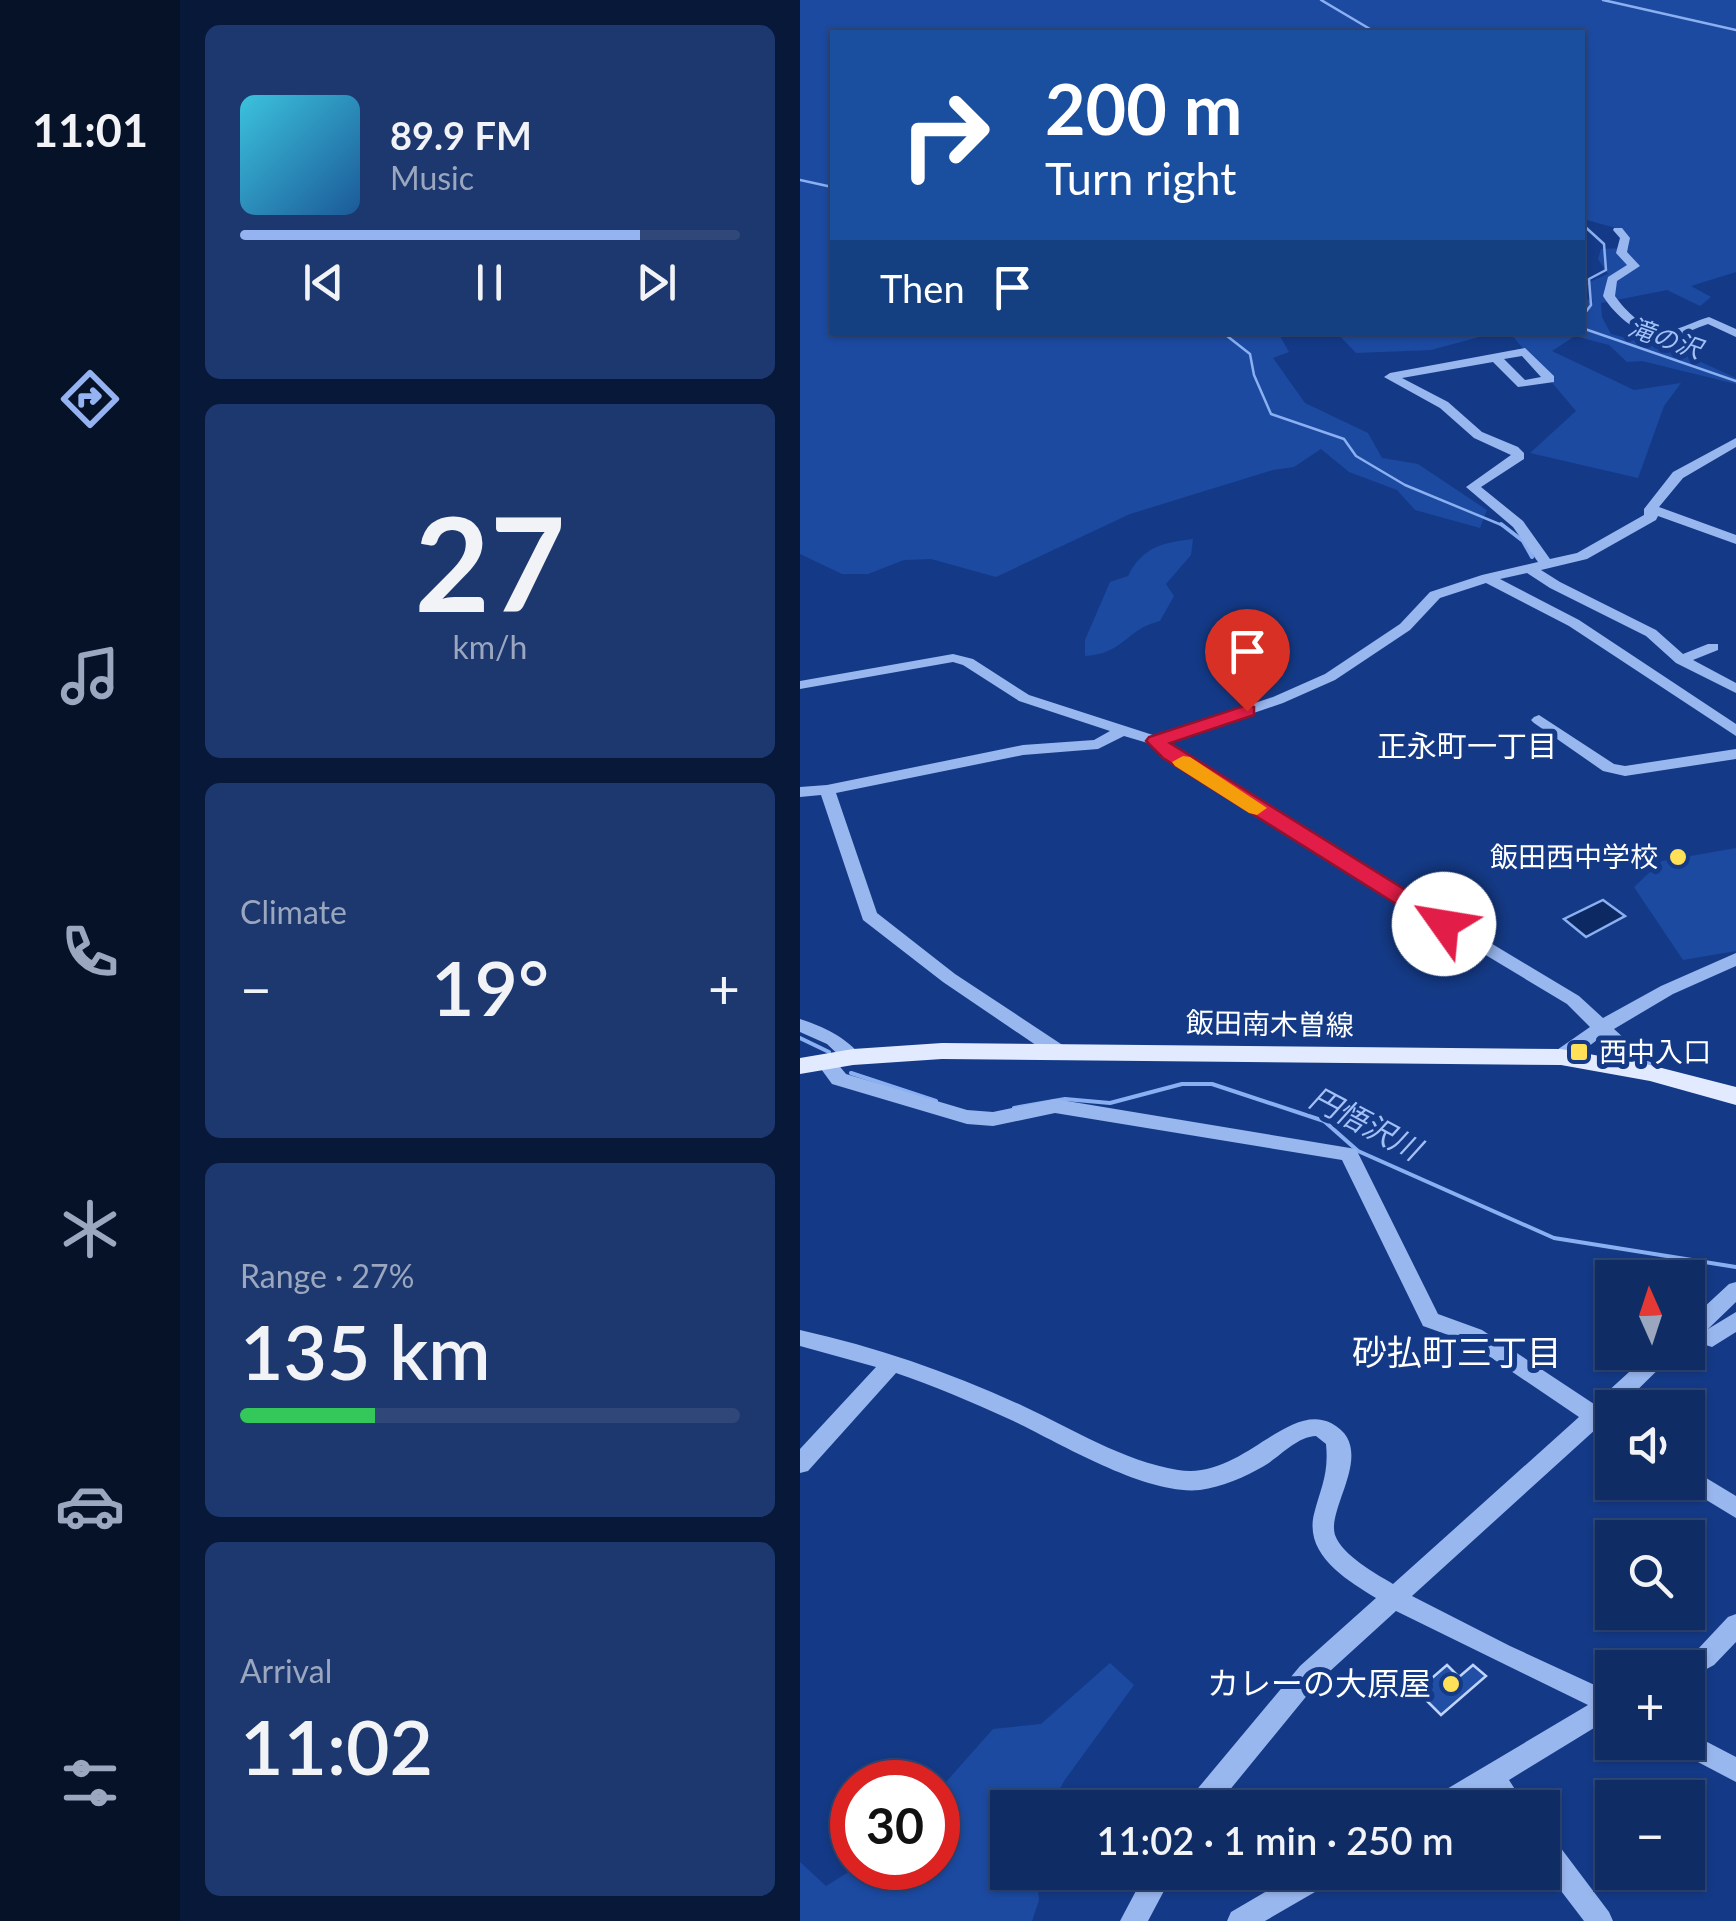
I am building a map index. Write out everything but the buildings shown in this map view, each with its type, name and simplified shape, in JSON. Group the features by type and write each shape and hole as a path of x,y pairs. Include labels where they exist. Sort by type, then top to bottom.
{"main road":[{"name":"飯田南木曽線","path":"800,1066 853,1057 942,1050 1561,1057 1650,1073 1736,1096"}],"street":[{"path":"1618,230 1625,238 1621,253 1634,266 1616,274 1610,283 1608,296 1616,308 1653,332 1666,334 1706,320 1720,322 1736,333"},
{"path":"1720,322 1736,311"},
{"path":"1496,360 1390,376 1444,405 1478,435 1513,450 1519,460 1473,487 1518,524 1538,566 1555,585 1651,633 1681,660 1736,690"},
{"path":"1156,741 1278,700 1330,676 1405,627 1429,598 1487,578 1582,556 1651,516 1650,509 1678,475 1736,442"},
{"path":"1650,509 1736,540"},
{"path":"1487,578 1574,623 1736,730"},
{"path":"1681,660 1714,647"},
{"path":"800,685 953,658 968,662 1024,698 1156,741 1320,848 1573,1000 1650,1073"},
{"path":"1539,720 1610,768 1625,771 1736,754"},
{"path":"800,792 827,790 1023,750 1098,744 1123,730"},
{"path":"827,790 869,916 917,955 1058,1051"},
{"path":"1561,1057 1603,1025 1688,979 1736,959"},
{"path":"800,1025 833,1040 853,1057"},
{"path":"825,1062 839,1079 967,1117 993,1119 1055,1106 1349,1154 1430,1320 1475,1336 1595,1416"},
{"path":"1705,1318 1736,1290"},
{"path":"1705,1337 1712,1339 1736,1320"},
{"path":"800,1338 942,1380 1122,1463 1182,1480 1203,1480 1230,1472 1264,1455 1290,1435 1308,1427 1322,1428 1337,1440 1339,1470 1323,1521 1324,1542 1338,1561 1394,1599 1595,1697"},
{"path":"800,1464 891,1364"},
{"path":"1632,1390 1650,1370"},
{"path":"1213,1790 1309,1674 1595,1430"},
{"path":"1705,1488 1736,1508"},
{"path":"1705,1658 1736,1624"},
{"path":"1470,1790 1595,1715"},
{"path":"1705,1753 1736,1770"},
{"path":"1492,1777 1502,1790"},
{"path":"1560,1868 1600,1921"},
{"path":"1133,1921 1150,1890"},
{"path":"1254,1917 1297,1890"}],"shaded area":[{"path":"800,0 1736,0 1736,272 1691,286 1711,297 1700,306 1667,290 1601,303 1602,317 1611,334 1677,351 1736,378 1736,384 1642,361 1627,362 1609,345 1575,336 1552,351 1634,390 1681,383 1664,406 1638,478 1530,453 1576,411 1512,335 1585,335 1585,298 1593,302 1587,283 1608,274 1598,259 1601,249 1628,248 1630,239 1623,230 1585,220 1585,30 830,30 830,335 1282,335 1289,352 1273,358 1305,403 1368,433 1382,458 1418,464 1487,510 1480,528 1415,510 1397,490 1349,472 1321,449 1294,467 1130,514 996,577 931,559 904,560 868,574 842,574 800,554"},
{"path":"1339,335 1487,335 1431,350 1356,353"},
{"path":"1193,539 1191,555 1166,584 1174,596 1160,621 1108,651 1085,656 1085,640 1110,582 1128,576 1147,552"},
{"path":"1736,848 1736,951 1683,960 1634,887 1662,861"},
{"path":"1603,900 1625,916 1586,937 1564,919"},
{"path":"1110,1663 1134,1685 1060,1790 990,1790 990,1890 1038,1890 1032,1921 800,1921 800,1862 826,1886 830,1884 830,1890 960,1890 960,1766 993,1729 1041,1724"}],"waterway":[{"name":"滝の沢","path":"1321,0 1372,30"},
{"path":"1603,0 1736,30"},
{"path":"800,180 830,187"},
{"name":"滝の沢","path":"1585,227 1604,244 1606,270 1589,279 1591,305 1585,313"},
{"name":"滝の沢","path":"1585,329 1736,381"},
{"path":"1226,335 1250,354 1254,375 1271,414 1344,439 1356,456 1405,485 1503,526"},
{"path":"1503,526 1523,541 1532,557"},
{"name":"円悟沢川","path":"800,1038 829,1052"},
{"name":"円悟沢川","path":"851,1073 936,1101"},
{"name":"円悟沢川","path":"1014,1108 1065,1099 1110,1103 1182,1084 1212,1084 1324,1121 1358,1151 1554,1238 1736,1267"}],"slow traffic":[{"path":"1183,762 1257,808"}],"place":[{"name":"飯田西中学校","path":"1678,857"},
{"name":"西中入口","path":"1579,1052"},
{"name":"カレーの大原屋","path":"1451,1684"}],"district":[{"name":"正永町一丁目","path":"1467,747"},
{"name":"砂払町三丁目","path":"1457,1353"}],"route":[{"path":"1247,711 1156,741 1170,754 1444,924"}]}
